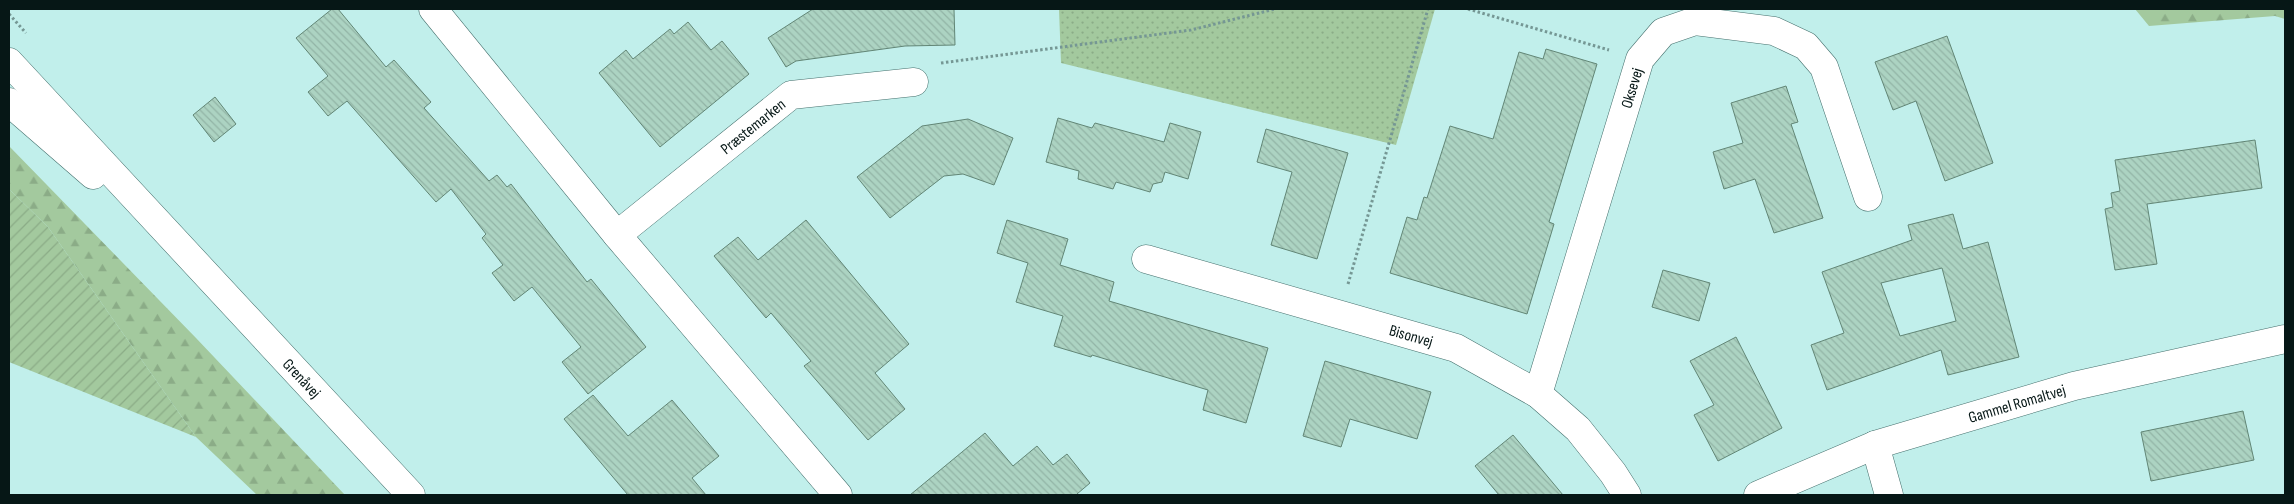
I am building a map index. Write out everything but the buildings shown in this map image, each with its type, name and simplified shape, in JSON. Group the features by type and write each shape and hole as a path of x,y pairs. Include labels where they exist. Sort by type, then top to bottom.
{"street":[{"path":"433,9 617,235 838,495"},
{"name":"Oksevej","path":"1538,394 1640,59 1663,32 1695,21 1774,31 1806,46 1824,68 1868,197"},
{"name":"Grenåvej","path":"9,62 411,495"},
{"name":"Præstemarken","path":"617,235 791,95 914,82"},
{"name":"Grenåvej","path":"9,102 193,260"},
{"name":"Bisonvej","path":"1146,259 1456,348 1538,394 1578,429 1613,473 1626,495"},
{"name":"Gammel Romaltvej","path":"1758,495 1875,445 2074,386 2285,339"},
{"path":"1875,445 1889,495"}],"path":[{"path":"914,82 938,64 1191,30 1275,9"},
{"path":"1339,315 1428,9"},
{"path":"1468,9 1640,59"}],"green space":[{"path":"1059,9 1435,9 1396,145 1061,63"},
{"path":"2135,9 2285,9 2285,19 2275,16 2149,26"},
{"path":"9,146 196,338 345,495 257,495 196,437 48,227 9,189"},
{"path":"9,189 48,227 196,437 9,362"}]}
